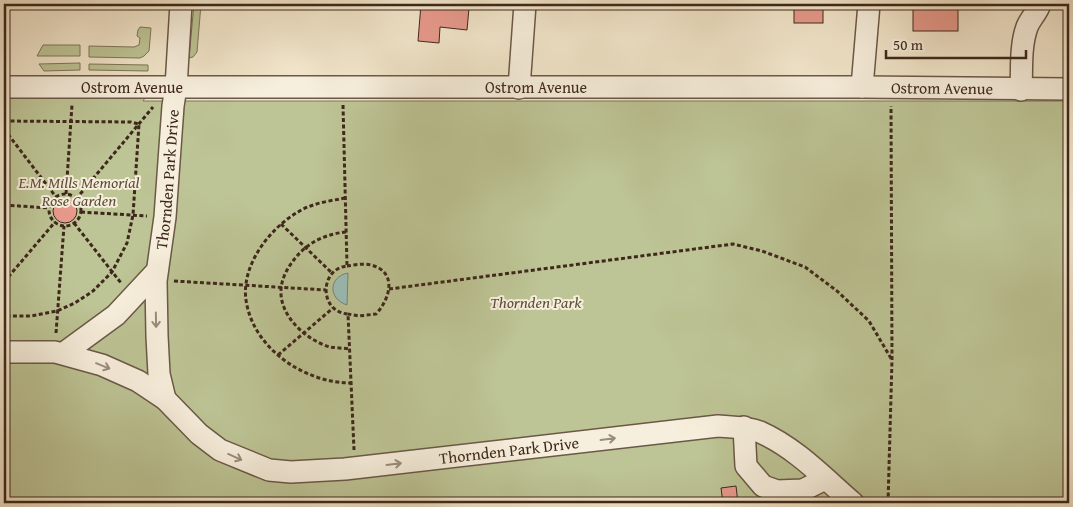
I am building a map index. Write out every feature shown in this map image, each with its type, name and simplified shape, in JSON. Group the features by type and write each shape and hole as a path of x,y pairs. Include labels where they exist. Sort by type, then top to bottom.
{"street":[{"name":"Thornden Park Drive","path":"165,399 159,374 156,336 157,271 165,217 181,4"},
{"path":"519,88 525,4"},
{"path":"862,87 869,4"},
{"path":"1022,90 1023,38 1028,24 1035,16 1040,4"},
{"name":"Ostrom Avenue","path":"4,86 862,87 1069,90"},
{"name":"Thornden Park Drive","path":"59,352 116,315 157,271"},
{"name":"Thornden Park Drive","path":"4,352 59,352 111,369 138,381 165,399 199,434 220,450 268,470 291,472 357,468 718,426 744,428 760,432 791,449 853,503"},
{"path":"744,428 746,466 762,486 777,491 803,490 826,479"}],"path":[{"path":"66,194 74,86"},
{"path":"76,199 153,107 176,87"},
{"path":"342,87 347,266"},
{"path":"888,503 892,360 891,101"},
{"path":"4,121 131,122 139,124"},
{"path":"4,316 31,316 57,310 75,303 93,291 112,272 128,243 139,124"},
{"path":"4,129 56,197"},
{"path":"66,194 76,199 80,212 74,223 64,226 52,219 49,208 56,197 66,194"},
{"path":"345,198 314,205 298,211 281,224 266,240 254,260 246,285 246,300 250,317 260,334 278,355 295,368 310,376 327,381 351,383"},
{"path":"4,205 49,208"},
{"path":"80,212 165,217"},
{"path":"4,282 55,222"},
{"path":"74,223 132,297"},
{"path":"281,224 332,273"},
{"path":"59,352 57,310 64,226"},
{"path":"346,232 329,235 305,247 287,270 281,287 282,301 287,312 293,322 304,333 330,347 350,349"},
{"path":"390,289 733,244 762,251 805,267 829,285 869,321 892,360"},
{"path":"369,265 377,267 388,279 390,289 387,300 376,314 367,316 340,314 333,308 327,298 326,290 332,273 342,266 369,265"},
{"path":"181,282 326,290"},
{"path":"278,355 333,308"},
{"path":"348,314 353,444"}],"green space":[{"path":"194,4 201,4 197,52 193,57 189,58"},
{"path":"140,27 151,28 149,51 144,56 140,58 89,57 89,46 134,47 139,45 140,38 137,36"},
{"path":"43,45 80,45 80,56 37,56"},
{"path":"80,63 80,70 44,71 39,64"},
{"path":"89,64 148,65 148,71 89,70"},
{"name":"Thornden Park","path":"4,96 145,98 143,101 1069,101 1069,503 4,503"}],"water":[{"path":"348,273 347,305 336,298 333,288 334,283 341,275"}],"building":[{"path":"421,4 453,4 453,7 469,8 467,30 440,27 439,43 418,41"},
{"path":"794,4 823,4 823,23 794,23"},
{"path":"913,4 958,4 958,31 913,31"},
{"path":"65,199 74,202 77,211 74,220 65,223 56,220 53,211 56,202"},
{"path":"736,486 738,503 723,503 721,488"}],"park label":[{"name":"E.M. Mills Memorial Rose Garden","path":"79,191"}]}
